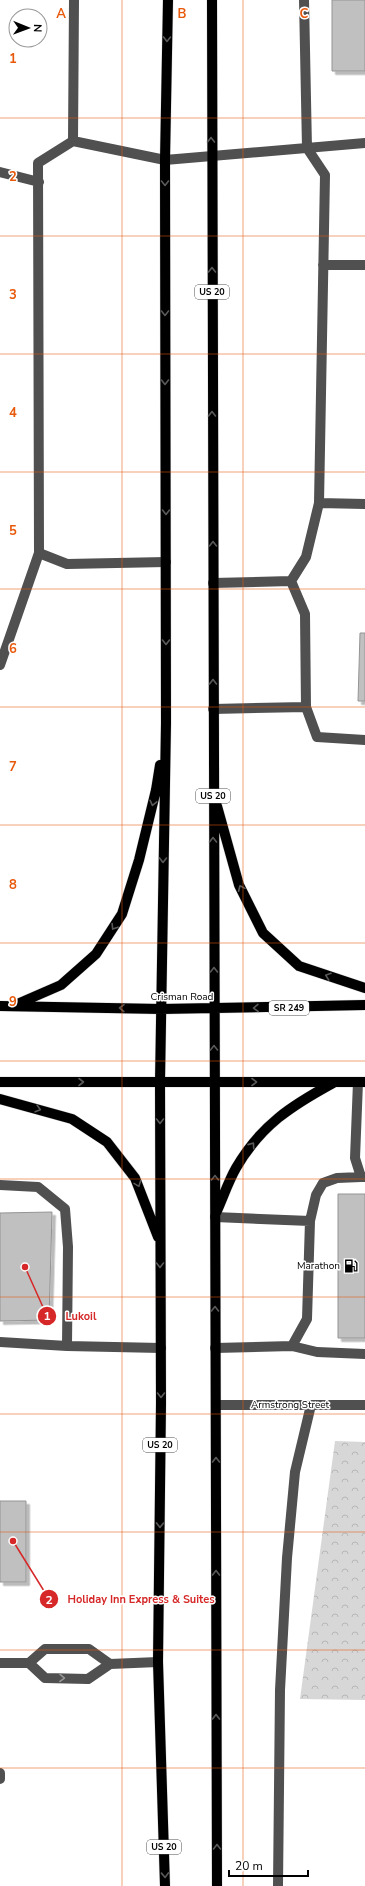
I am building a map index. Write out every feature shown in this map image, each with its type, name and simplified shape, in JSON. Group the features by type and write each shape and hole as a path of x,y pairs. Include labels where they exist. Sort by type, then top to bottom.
{"main road":[{"name":"US 20","path":"165,1886 158,1662 161,1348 160,1082 166,723 165,160 168,0"},
{"name":"US 20","path":"212,0 211,156 217,1886"},
{"path":"11,1006 61,985 96,954 122,914 139,860 156,790 166,723"},
{"path":"213,794 239,885 263,933 299,966 365,988"},
{"name":"Crisman Road","path":"0,1006 214,1009 365,1005"},
{"path":"0,1082 362,1082"},
{"path":"215,1217 236,1168 262,1131 294,1105 334,1082"},
{"path":"0,1099 72,1119 107,1142 136,1178 160,1244"}],"street":[{"path":"73,141 74,0"},
{"path":"292,581 306,557 319,503 325,175 307,148 304,0"},
{"path":"0,664 39,553 38,163 73,141 165,160 365,144"},
{"path":"0,172 38,182"},
{"path":"323,265 365,265"},
{"path":"319,503 365,504"},
{"path":"39,553 68,564 166,562"},
{"path":"213,583 292,581"},
{"path":"292,581 305,614 306,707 317,737 365,740"},
{"path":"213,709 306,707"},
{"path":"292,1346 307,1319 310,1221 316,1195 323,1183 337,1178 363,1177 355,1158 362,1082"},
{"path":"0,1185 38,1187 65,1209 68,1247 68,1346"},
{"path":"215,1217 310,1221"},
{"path":"0,1342 68,1346 161,1348"},
{"path":"215,1348 292,1346 317,1352 365,1354"},
{"name":"Armstrong Street","path":"216,1405 365,1405"},
{"path":"278,1886 280,1690 287,1558 295,1472 310,1405"},
{"path":"0,1663 28,1663 46,1649 89,1649 110,1664"},
{"path":"28,1663 45,1678 88,1679 110,1664 158,1662"},
{"path":"0,1774 0,1779"}],"green space":[{"path":"335,1441 365,1442 365,1700 300,1699"}],"building":[{"path":"332,0 365,0 365,71 332,71"},
{"path":"360,633 365,633 365,701 358,701"},
{"name":"Marathon","path":"338,1194 365,1194 365,1338 338,1338"},
{"path":"52,1212 49,1320 0,1321 0,1213"},
{"path":"0,1501 26,1501 26,1582 0,1582"}],"place":[{"name":"Marathon","path":"351,1266"},
{"name":"Lukoil","path":"25,1267"},
{"name":"Holiday Inn Express & Suites","path":"13,1541"}]}
